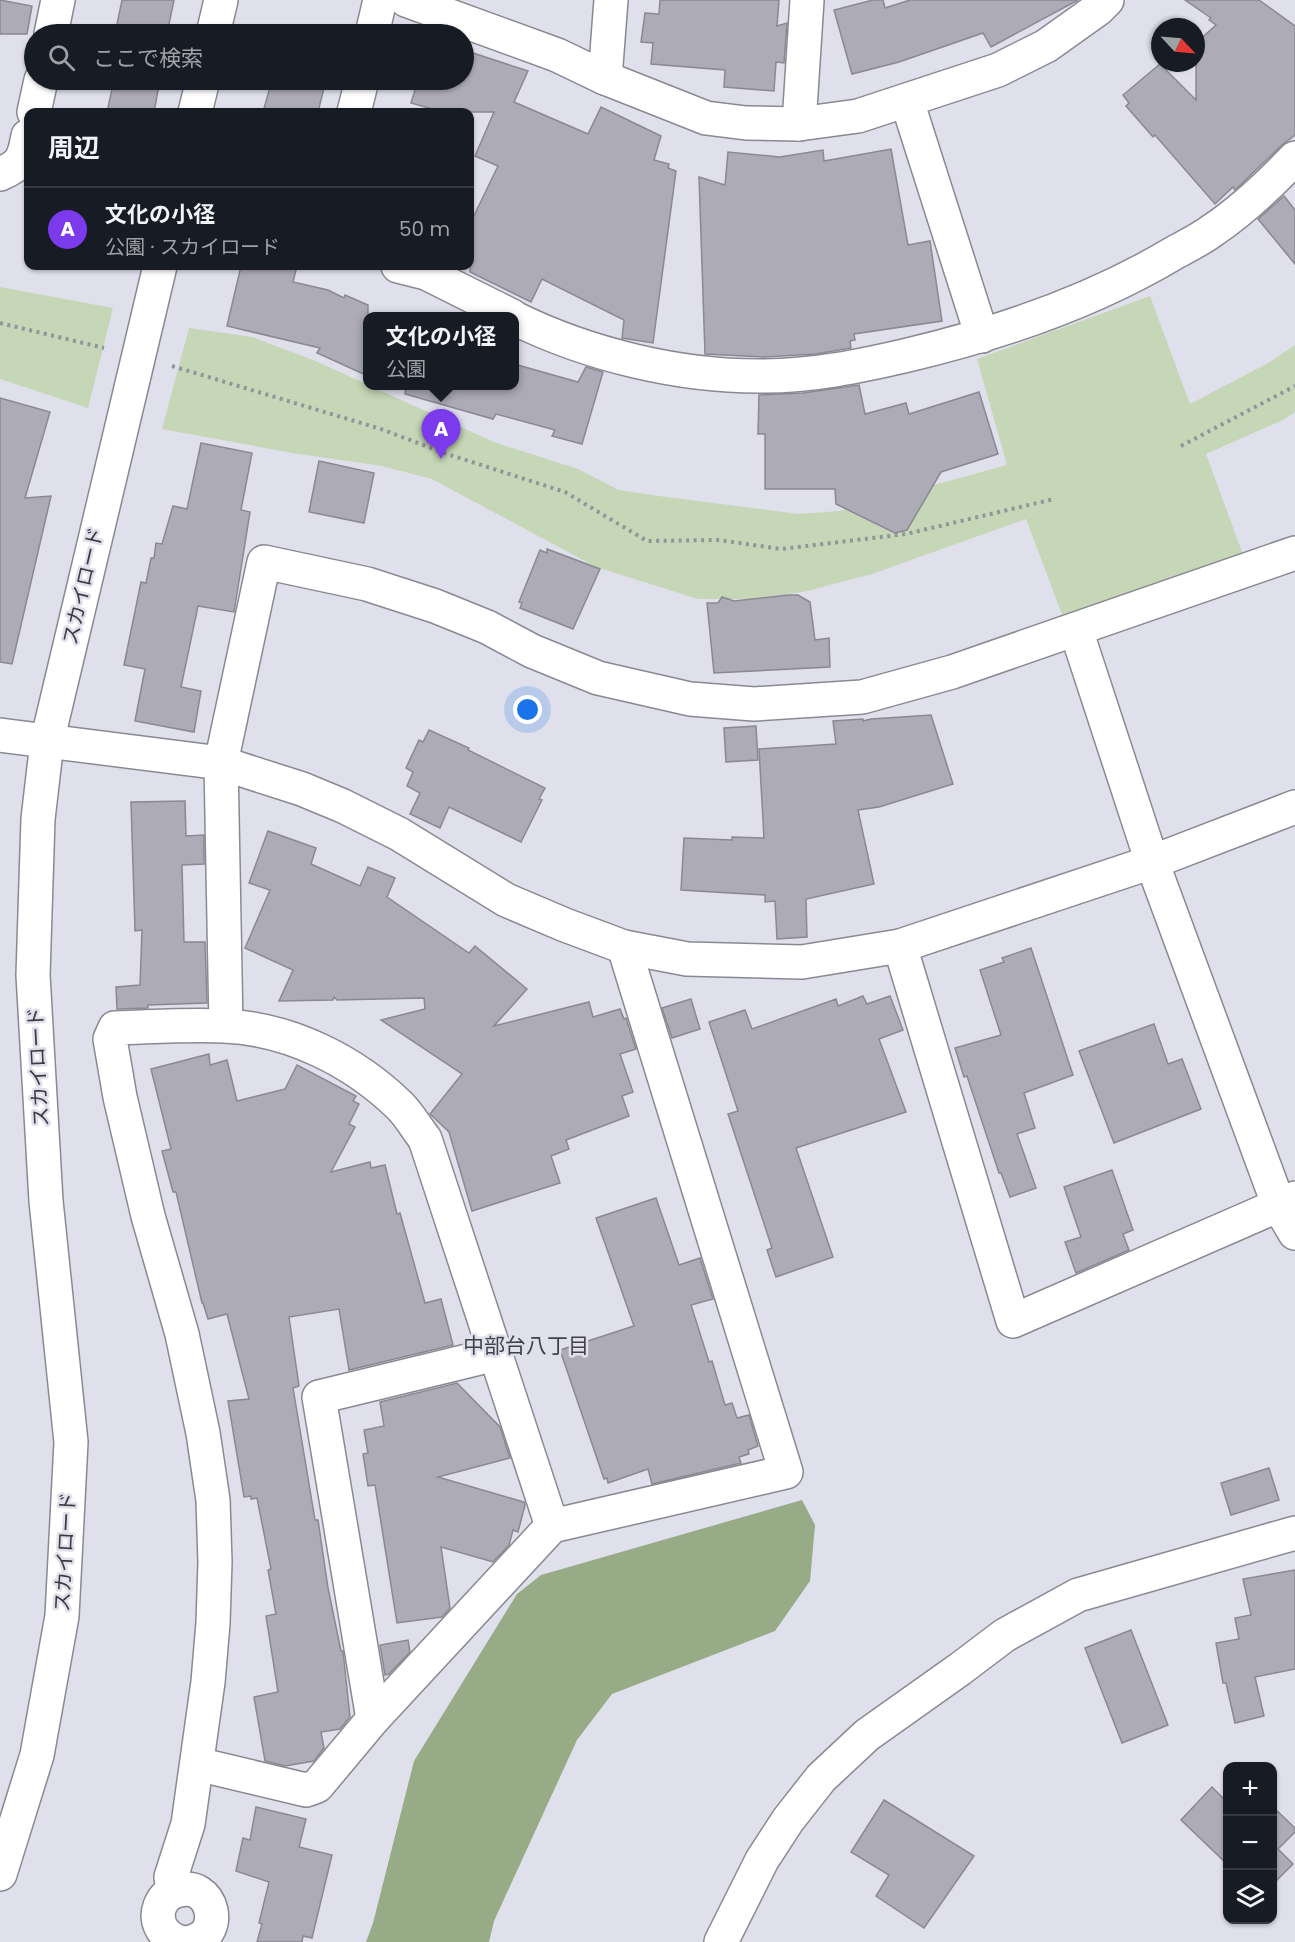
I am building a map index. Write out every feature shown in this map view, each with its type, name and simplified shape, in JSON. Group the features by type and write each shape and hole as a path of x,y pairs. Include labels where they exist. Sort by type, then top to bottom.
{"street":[{"path":"53,24 58,0"},
{"path":"215,24 221,0"},
{"path":"374,24 380,0"},
{"path":"406,0 473,24"},
{"path":"605,78 611,0"},
{"path":"799,124 807,0"},
{"path":"474,24 546,50 605,78 706,118 746,123 799,124 858,116 998,70 1046,46 1107,0"},
{"path":"35,108 39,90"},
{"path":"196,108 200,90"},
{"path":"355,108 360,90"},
{"path":"907,101 982,336"},
{"path":"0,174 14,168 24,155"},
{"path":"519,320 582,347 657,365 711,374 765,376 814,373 864,365 982,336 1080,302 1139,274 1213,230 1269,184 1295,158"},
{"name":"スカイロード","path":"0,1874 38,1755 62,1616 71,1443 46,1201 33,975 38,819 46,742 159,270"},
{"path":"414,270 426,273 503,312"},
{"path":"226,1026 220,763 264,562 367,584 435,606 598,678 690,699 754,704 862,696 952,672 1295,554"},
{"path":"900,946 1013,1321 1290,1213 1152,862 1076,630"},
{"path":"0,735 220,763 302,789 343,806 399,834 506,900 624,947 687,959 802,962 900,946 1152,862 1295,807"},
{"path":"197,1764 306,1790 317,1786 373,1719 552,1526 786,1472 624,947"},
{"path":"172,1892 171,1877 188,1824 208,1682 215,1562 213,1500 203,1433 182,1334 148,1216 120,1097 110,1039 115,1028 226,1026 278,1035 312,1046 348,1065 378,1086 402,1108 424,1139 552,1526"},
{"path":"373,1719 319,1397 496,1354"},
{"path":"721,1942 762,1860 788,1820 821,1778 867,1735 1005,1635 1077,1595 1295,1533"},
{"path":"180,1942 169,1938 163,1931 158,1913 165,1897 172,1892 190,1889 198,1892 210,1905 211,1922 202,1937 190,1942"}],"path":[{"path":"0,323 139,356 381,429 444,453 565,492 647,540 718,540 781,549 906,534 1053,500"},
{"path":"1181,446 1295,386"}],"green space":[{"path":"0,287 113,308 88,408 0,379"},
{"path":"1150,296 1190,404 1270,362 1295,345 1295,412 1283,420 1206,454 1245,560 1063,617 1026,519 872,574 803,592 747,599 698,599 596,567 432,479 382,466 292,453 162,429 189,328 252,337 313,360 363,383 363,390 379,390 494,442 578,469 619,490 798,514 839,511 1007,465 977,359"},
{"path":"802,1500 815,1525 810,1581 775,1631 612,1694 577,1740 494,1921 489,1942 366,1942 373,1923 414,1761 517,1594 541,1575"}],"building":[{"path":"0,0 32,6 29,24 24,24 24,34 0,34"},
{"path":"122,0 174,0 169,24 117,24"},
{"path":"660,0 779,0 777,26 787,23 784,63 776,62 774,91 724,87 725,70 651,64 653,43 641,42 645,13 659,14"},
{"path":"873,0 883,0 885,8 910,0 1078,0 991,47 983,33 899,62 852,74 834,10"},
{"path":"1185,0 1259,0 1295,26 1295,135 1235,190 1233,187 1215,204 1155,135 1153,137 1126,106 1129,103 1123,95 1151,72 1168,72 1196,100 1196,72 1205,72 1205,35 1216,25 1209,20 1211,18"},
{"path":"474,53 528,71 514,102 588,134 601,107 661,136 654,160 669,164 668,168 676,171 653,343 622,338 624,320 542,279 531,302 470,272 474,270 474,216 498,166 475,156 494,112 474,112 474,108 429,108 411,103 415,90 474,90"},
{"path":"112,90 158,90 155,108 108,108"},
{"path":"269,90 324,90 319,108 264,108"},
{"path":"891,149 908,245 930,241 942,321 854,334 855,340 850,341 851,348 816,354 764,357 705,354 699,177 725,185 728,152 780,157 823,150 824,161"},
{"path":"1284,196 1295,210 1295,264 1258,219"},
{"path":"240,270 296,270 293,282 328,290 344,298 345,295 368,305 368,312 363,312 363,374 317,353 320,348 227,326"},
{"path":"519,365 578,382 586,367 603,372 582,444 552,436 555,430 496,414 493,419 405,394 406,390 519,390"},
{"path":"859,385 865,414 906,403 909,414 979,392 998,454 941,472 907,530 895,533 836,504 835,489 765,489 765,434 758,434 759,395 803,393"},
{"path":"0,398 50,412 25,498 51,496 12,664 0,662"},
{"path":"201,443 252,453 241,510 250,512 234,612 198,606 181,687 201,691 194,732 135,721 145,669 124,665 141,582 146,583 156,543 162,544 173,506 187,509"},
{"path":"319,461 374,473 364,523 309,512"},
{"path":"547,549 600,569 573,629 520,608 522,603 519,602 540,550 547,553"},
{"path":"798,595 810,602 815,640 829,638 830,667 714,673 707,603 718,603 722,597 734,601"},
{"path":"931,715 953,784 879,807 858,810 874,884 806,899 807,937 777,939 775,901 765,902 765,895 681,890 684,838 732,840 732,837 764,838 759,749 836,744 833,721 863,719 863,721"},
{"path":"756,726 758,760 726,762 724,728"},
{"path":"429,730 545,788 539,799 542,800 521,842 449,807 440,828 410,814 420,793 407,786 413,772 406,768 419,740 423,742"},
{"path":"185,801 186,836 204,835 204,864 182,865 184,942 205,942 207,1003 148,1005 148,1008 117,1009 116,987 140,985 142,930 135,931 131,802"},
{"path":"268,831 316,848 311,864 360,886 368,867 395,878 387,897 469,953 475,946 527,989 494,1026 589,1002 593,1017 620,1009 624,1019 626,1018 636,1049 620,1054 633,1092 622,1096 629,1116 566,1140 569,1149 551,1156 560,1183 472,1211 449,1132 430,1114 462,1074 381,1020 425,1009 424,998 337,1000 334,997 333,1000 279,1001 293,970 245,948 270,890 249,883"},
{"path":"1031,948 1073,1075 1024,1093 1035,1128 1017,1134 1036,1188 1010,1197 1001,1173 999,1173 967,1076 964,1077 955,1048 1001,1035 980,970 1004,962 1002,958"},
{"path":"863,996 867,1004 890,996 903,1030 879,1039 906,1112 796,1148 833,1257 776,1277 767,1250 772,1248 728,1114 738,1111 709,1022 745,1010 752,1029 836,999 838,1006"},
{"path":"691,999 700,1029 672,1038 662,1008"},
{"path":"1154,1024 1168,1064 1182,1059 1201,1109 1114,1143 1079,1051"},
{"path":"209,1054 210,1065 227,1060 237,1101 285,1089 297,1065 356,1096 353,1101 359,1104 349,1124 355,1127 331,1172 370,1162 371,1168 385,1165 397,1214 400,1213 425,1303 441,1299 453,1345 349,1370 339,1309 289,1317 299,1386 293,1388 315,1520 318,1520 328,1588 341,1651 343,1651 350,1717 340,1729 321,1732 324,1748 314,1761 285,1766 265,1761 254,1697 278,1692 266,1616 276,1614 268,1570 271,1569 257,1498 244,1497 228,1401 249,1399 227,1314 208,1319 202,1303 176,1192 173,1192 162,1151 171,1149 151,1069"},
{"path":"1112,1170 1133,1230 1123,1234 1129,1250 1076,1273 1065,1242 1081,1237 1064,1187"},
{"path":"656,1198 679,1265 700,1258 713,1299 691,1305 709,1362 712,1361 725,1405 732,1403 737,1418 749,1415 758,1446 748,1450 749,1454 739,1457 741,1463 652,1484 648,1469 608,1483 607,1478 604,1479 560,1350 634,1326 596,1218"},
{"path":"457,1383 500,1427 510,1458 438,1477 524,1502 525,1505 518,1532 513,1530 509,1545 493,1562 441,1547 450,1608 442,1617 397,1623 375,1485 368,1486 363,1454 368,1453 364,1430 384,1426 380,1402"},
{"path":"1269,1468 1279,1500 1231,1515 1221,1483"},
{"path":"1295,1570 1295,1669 1255,1677 1264,1716 1235,1723 1226,1683 1223,1683 1216,1643 1239,1639 1235,1618 1251,1615 1243,1579"},
{"path":"1131,1630 1168,1725 1122,1743 1085,1648"},
{"path":"408,1640 410,1652 389,1674 385,1675 380,1645"},
{"path":"1212,1787 1223,1798 1223,1860 1181,1820"},
{"path":"884,1800 974,1856 924,1928 876,1896 889,1875 851,1852"},
{"path":"256,1807 306,1819 299,1847 332,1855 312,1938 303,1936 302,1942 257,1942 269,1882 236,1871 243,1838 250,1840"},
{"path":"1277,1811 1295,1828 1295,1832 1278,1849 1293,1864 1277,1880"}],"place":[{"name":"文化の小径","path":"441,459"}],"district":[{"name":"中部台八丁目","path":"526,1346"}]}
